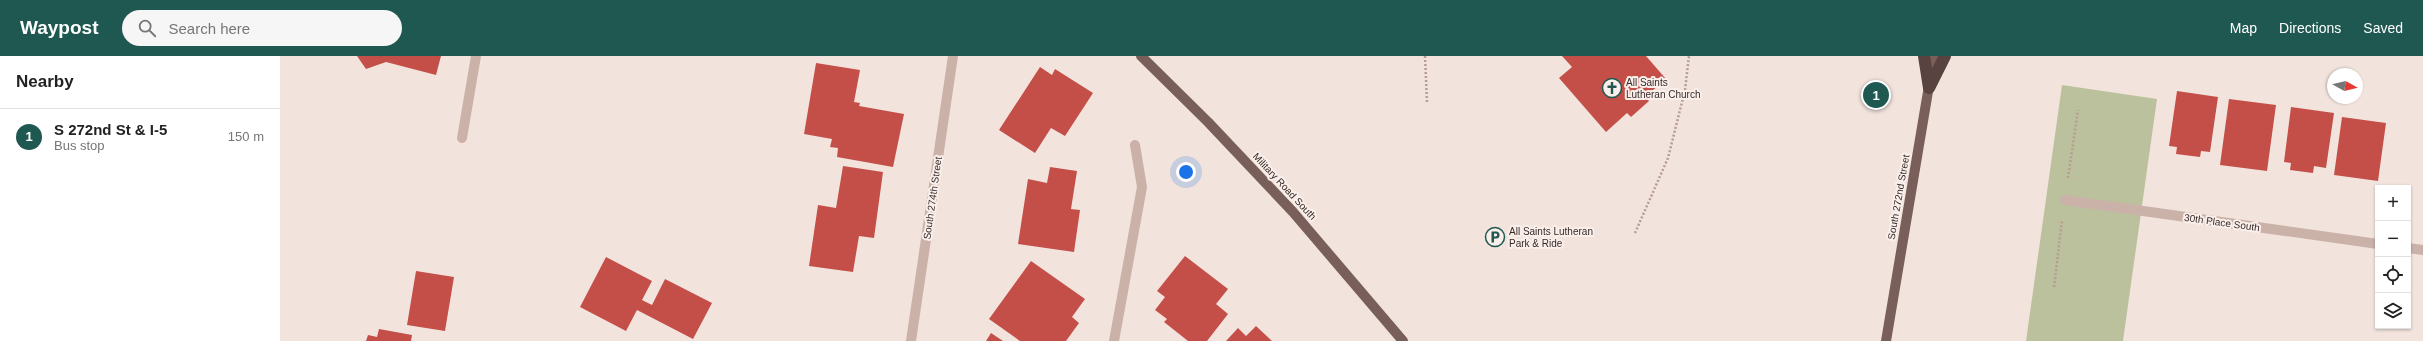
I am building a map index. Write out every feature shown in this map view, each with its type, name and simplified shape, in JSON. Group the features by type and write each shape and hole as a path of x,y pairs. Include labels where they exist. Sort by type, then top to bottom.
{"highway":[{"path":"1924,56 1929,88"},
{"path":"1929,88 1945,56"}],"main road":[{"name":"Military Road South","path":"1141,56 1208,122 1293,212 1403,341"},
{"name":"South 272nd Street","path":"1886,341 1934,56"}],"street":[{"path":"462,138 476,56"},
{"name":"South 274th Street","path":"911,341 953,56"},
{"path":"1114,341 1142,187 1135,145"},
{"name":"30th Place South","path":"2065,200 2375,244"},
{"path":"2411,248 2423,250"}],"path":[{"path":"1425,56 1428,102"},
{"path":"1635,233 1668,158 1685,90 1689,56"},
{"path":"2054,287 2078,110"}],"green space":[{"path":"2062,85 2157,99 2123,341 2026,341"}],"building":[{"path":"357,56 441,56 436,75 386,62 366,69"},
{"name":"All Saints Lutheran Church","path":"1562,56 1646,56 1666,79 1645,97 1649,101 1631,117 1627,113 1606,132 1559,78 1572,67"},
{"path":"816,63 860,70 854,102 860,103 859,106 904,114 893,167 837,157 838,148 830,147 832,139 804,134"},
{"path":"1040,67 1052,75 1055,69 1093,93 1065,136 1051,128 1035,153 999,130"},
{"path":"2177,91 2218,97 2210,152 2201,151 2200,157 2176,154 2177,147 2169,146"},
{"path":"2229,99 2276,105 2267,171 2220,165"},
{"path":"2291,107 2334,113 2326,168 2314,166 2313,173 2290,170 2291,163 2284,162"},
{"path":"2342,117 2386,123 2378,181 2334,175"},
{"path":"843,166 883,172 874,238 859,236 853,272 809,266 818,205 836,208"},
{"path":"1050,167 1077,171 1071,209 1080,210 1074,252 1018,244 1028,179 1047,183"},
{"path":"1185,256 1228,289 1216,304 1228,314 1207,341 1188,341 1164,322 1167,319 1155,310 1165,297 1157,291"},
{"path":"606,257 652,281 642,300 652,305 665,279 712,303 693,339 637,310 626,331 580,307"},
{"path":"1031,261 1085,299 1072,317 1079,323 1066,341 1020,341 989,319"},
{"path":"416,271 454,277 445,331 407,325"},
{"path":"1256,326 1272,341 1226,341 1238,328 1246,336"},
{"path":"379,329 412,335 411,341 366,341 368,335 377,337"},
{"path":"991,333 1003,341 986,341"}],"place":[{"name":"All Saints Lutheran Church","path":"1612,88"},
{"name":"S 272nd St & I-5","path":"1876,95"},
{"name":"All Saints Lutheran Park & Ride","path":"1495,237"}]}
